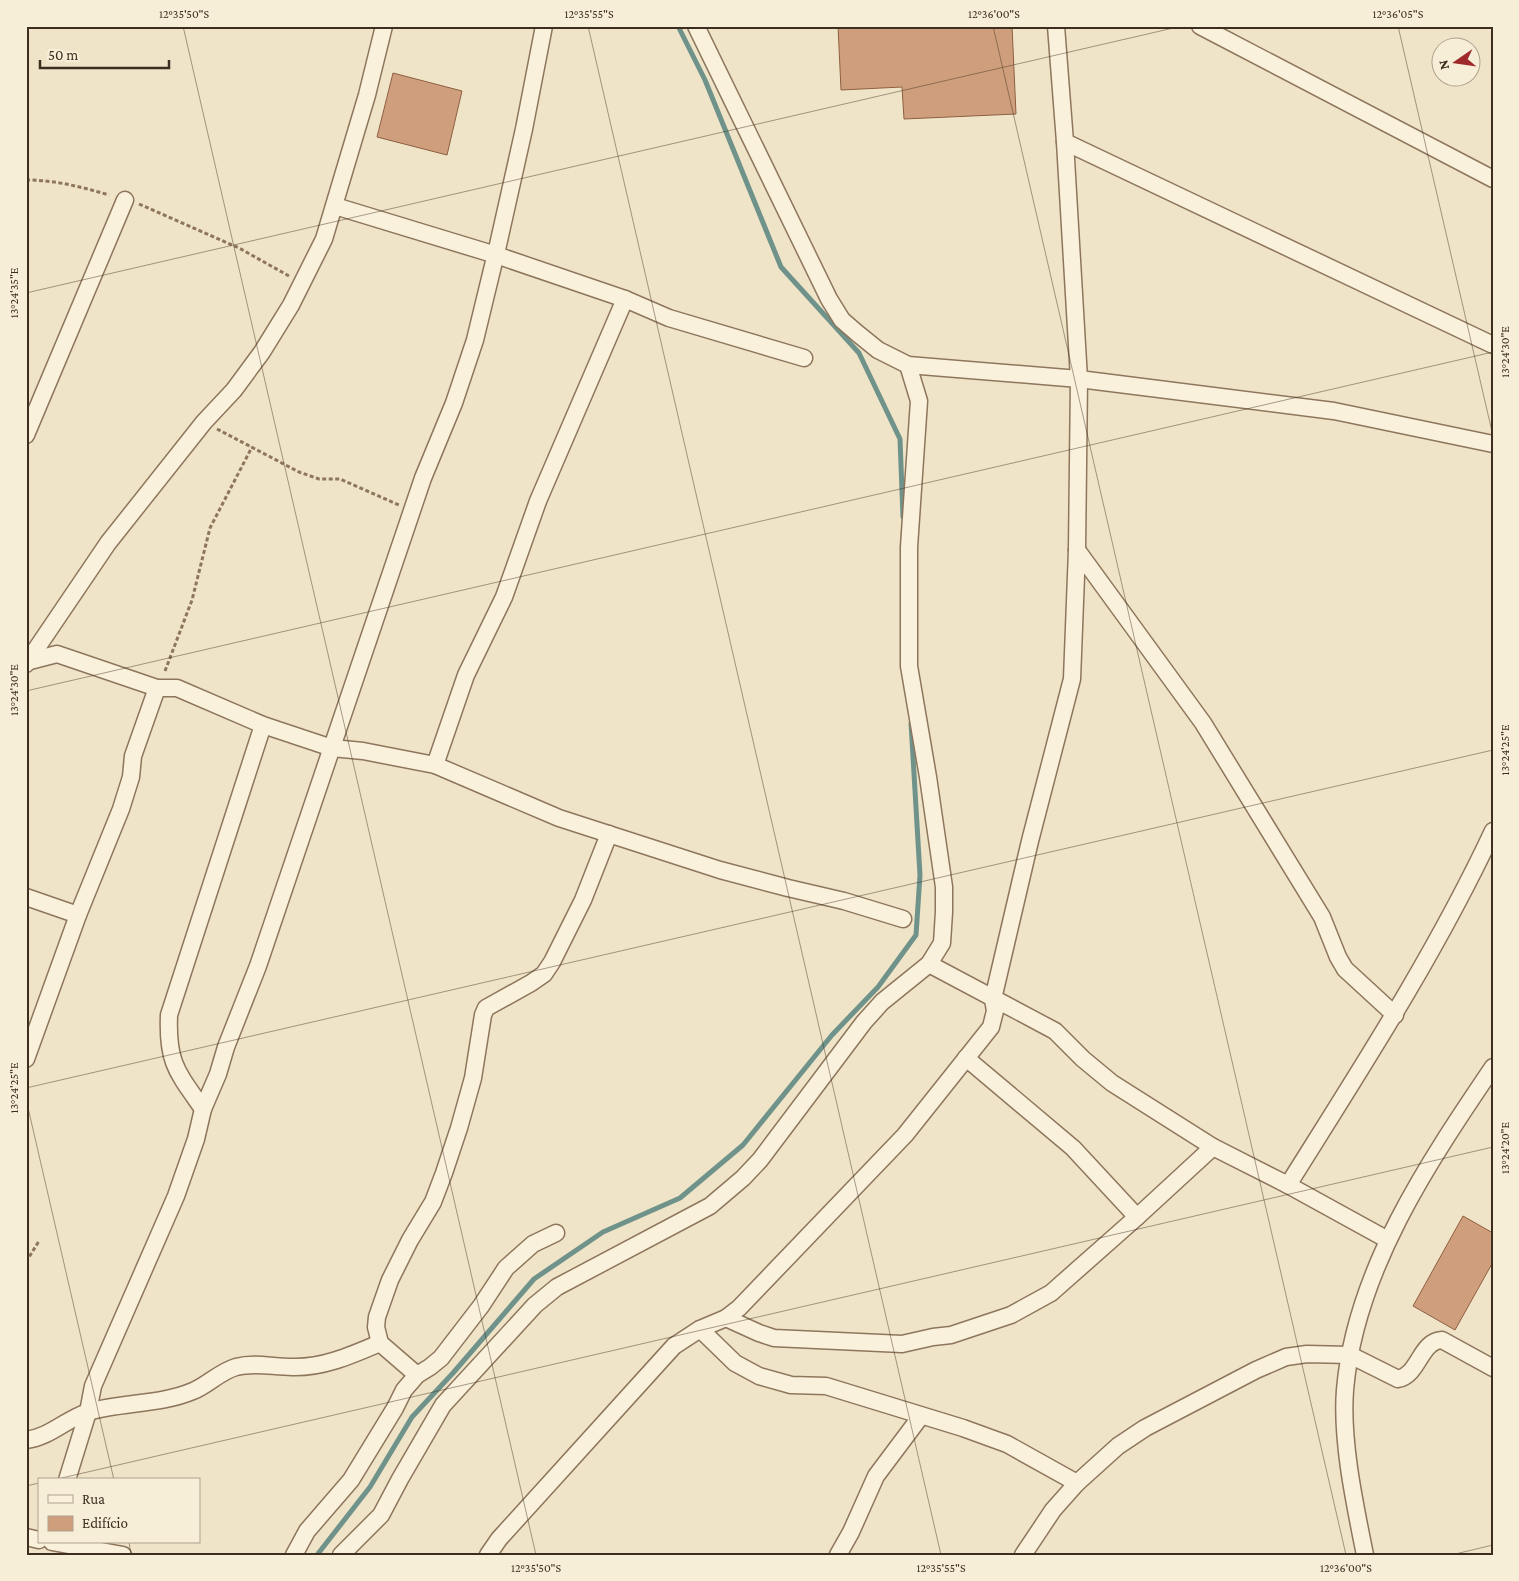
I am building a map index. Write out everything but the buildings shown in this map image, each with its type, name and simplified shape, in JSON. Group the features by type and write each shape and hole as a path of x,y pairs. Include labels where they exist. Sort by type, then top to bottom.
{"street":[{"path":"27,663 108,543 204,422 234,390 262,352 291,305 324,239 335,206 367,95 384,26"},
{"path":"68,1478 88,1412 93,1386 176,1196 196,1139 203,1109 258,966 423,478 454,403 475,340 524,129 544,26"},
{"path":"696,26 833,306 842,320 878,350 908,365 1079,379 1334,411 1493,444"},
{"path":"488,1555 499,1540 659,1361 674,1346 700,1329 726,1318 739,1308 906,1135 991,1027 996,1011 993,999 1030,841 1070,693 1072,679 1077,550 1079,379 1066,142 1056,26"},
{"path":"1200,26 1493,179"},
{"path":"1066,142 1493,345"},
{"path":"26,435 125,200"},
{"path":"335,206 496,255 625,298 669,318 804,358"},
{"path":"435,765 466,675 504,597 538,501 625,298"},
{"path":"341,1555 381,1515 444,1405 535,1305 557,1287 710,1206 743,1178 760,1160 864,1022 882,1002 929,964 942,943 944,887 910,666 908,547 919,401 908,365"},
{"path":"1077,550 1203,723 1322,917 1338,957 1346,969 1394,1014"},
{"path":"27,663 57,654 156,688 177,688 263,725 332,748 363,751 435,765 559,818 720,870 844,901 903,919"},
{"path":"26,1059 78,914 121,809 131,777 132,756 156,688"},
{"path":"203,1109 176,1070 170,1052 168,1035 169,1015 263,725"},
{"path":"1288,1185 1394,1014 1448,919 1493,831"},
{"path":"417,1375 380,1343 376,1327 379,1311 390,1280 410,1240 433,1202 444,1173 473,1078 483,1015 486,1008 544,974 583,900 609,834"},
{"path":"26,896 78,914"},
{"path":"929,964 1055,1031 1083,1059 1112,1083 1213,1147 1288,1185 1388,1240"},
{"path":"966,1058 1073,1148 1137,1217"},
{"path":"1365,1555 1355,1504 1346,1434 1345,1391 1350,1355 1360,1314 1388,1240 1438,1149 1493,1067"},
{"path":"726,1318 774,1338 902,1344 932,1336 951,1335 1011,1315 1051,1293 1213,1147"},
{"path":"294,1555 307,1531 351,1480 404,1390 417,1375 430,1368 441,1358 481,1306 506,1268 533,1244 556,1232"},
{"path":"700,1329 735,1363 759,1376 791,1385 826,1386 963,1428 1007,1444 1077,1483"},
{"path":"1023,1555 1054,1510 1077,1483 1118,1446 1145,1428 1256,1370 1286,1357 1307,1354 1350,1355 1398,1379 1407,1376 1432,1342 1442,1340 1493,1368"},
{"path":"26,1440 44,1436 88,1412 166,1398 193,1391 222,1373 235,1368 263,1365 293,1368 323,1364 345,1358 380,1343"},
{"path":"838,1555 851,1532 876,1476 922,1416"},
{"path":"63,1544 123,1555"}],"path":[{"path":"26,180 46,180 88,188 150,208 239,248 302,284"},
{"path":"204,422 299,472 319,479 340,480 413,511"},
{"path":"156,688 168,665 192,600 210,528 252,447"},
{"path":"26,1262 39,1241"}],"waterway":[{"path":"678,26 705,80 781,267 859,353 900,439 903,517"},
{"path":"317,1555 370,1487 412,1417 453,1373 534,1279 603,1232 680,1198 743,1145 832,1035 878,987 916,935 920,875 911,723"}]}
